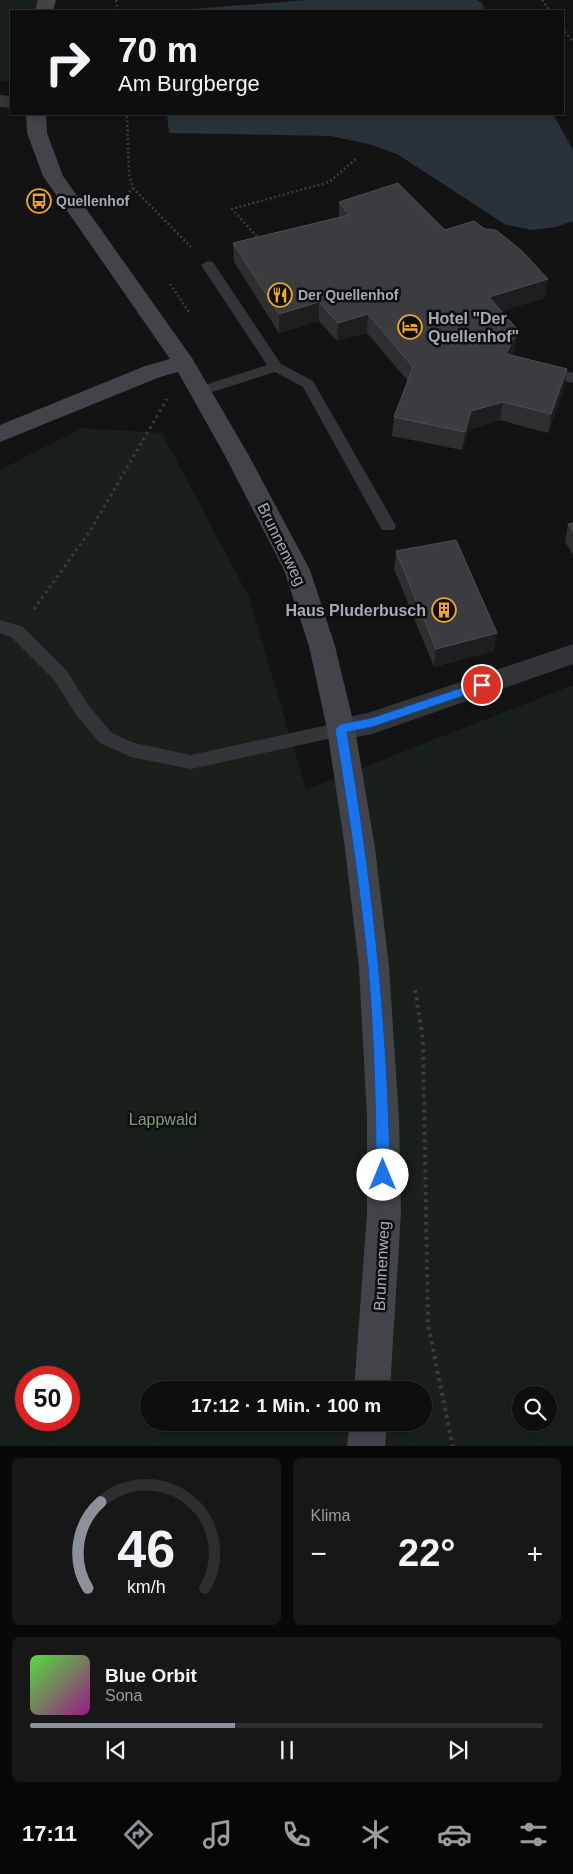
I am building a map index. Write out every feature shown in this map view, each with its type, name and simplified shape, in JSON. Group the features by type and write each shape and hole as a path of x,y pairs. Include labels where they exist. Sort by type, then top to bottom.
{"main road":[{"name":"Brunnenweg","path":"36,115 37,133 53,176 184,364 298,570 322,646 341,729 360,848 374,967 383,1118 384,1214 373,1381"},
{"path":"0,434 152,371 184,364"},
{"path":"366,1446 367,1431"}],"street":[{"path":"341,729 372,723 573,654"}],"lane":[{"path":"208,265 276,367 308,384 388,526"},
{"path":"527,366 573,378"},
{"path":"200,391 276,367"},
{"path":"0,626 17,632 60,675 83,711 106,738 131,750 191,762 341,729"}],"path":[{"path":"564,31 573,42"},
{"path":"127,115 130,174 133,188 155,208 208,265"},
{"path":"252,242 261,239 232,209 329,182 356,159"},
{"path":"112,208 133,188"},
{"path":"17,632 90,531 160,412 184,364"}],"green space":[{"path":"0,0 47,0 44,10 10,10 10,81 0,81"},
{"name":"Lappwald","path":"82,428 162,433 249,597 306,790 573,685 573,1446 0,1446 0,470"}],"shaded area":[{"path":"308,0 477,0 482,3 485,10 178,10"},
{"path":"167,115 554,115 573,150 573,221 556,227 533,230 506,225 397,154 372,145 331,136 169,133"}],"building":[{"name":"Hotel \"Der Quellenhof\"","path":"398,183 445,230 474,221 485,229 496,230 522,251 548,279 489,297 518,330 506,354 567,369 551,414 503,402 471,411 465,432 394,417 413,367 368,314 338,323 319,302 279,314 233,243 349,215 339,202"},
{"path":"573,523 573,531 568,524"},
{"name":"Haus Pluderbusch","path":"456,540 497,633 436,649 396,551"}],"place":[{"name":"Quellenhof","path":"39,201"},
{"name":"Der Quellenhof","path":"280,295"},
{"name":"Hotel \"Der Quellenhof\"","path":"410,327"},
{"name":"Haus Pluderbusch","path":"444,610"}],"route":[{"path":"383,1175 383,1118 374,967 360,848 341,729 372,723 482,685"}]}
